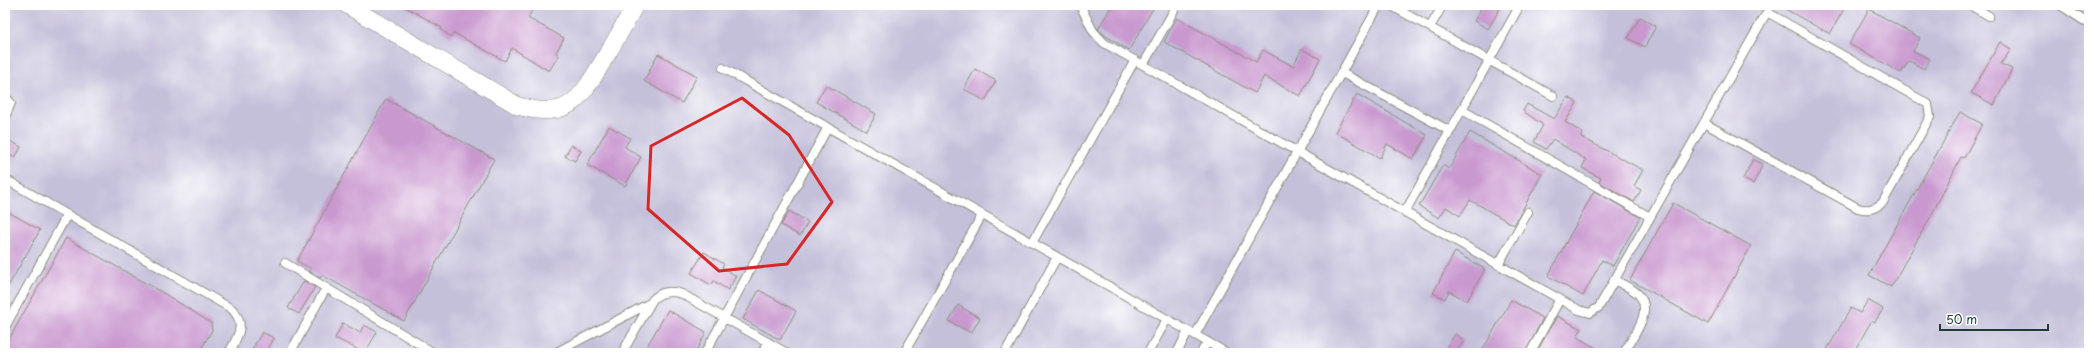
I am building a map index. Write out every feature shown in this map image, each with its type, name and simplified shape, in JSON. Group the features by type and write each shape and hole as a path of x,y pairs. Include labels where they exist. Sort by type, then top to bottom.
{"street":[{"path":"347,5 518,106 536,111 548,112 570,105 586,90 635,5"}],"lane":[{"path":"1080,5 1093,31 1100,39 1584,313 1590,313 1599,307 1769,9 1928,104 1931,112 1928,121 1883,202 1880,206 1869,210 1858,208 1704,123"},
{"path":"1143,64 1177,5"},
{"path":"1177,353 1192,333 1298,152 1379,5"},
{"path":"1390,5 1553,96"},
{"path":"1430,27 1443,5"},
{"path":"1405,212 1520,5"},
{"path":"1970,5 1989,16"},
{"path":"2060,5 2089,24"},
{"path":"1032,243 1135,60"},
{"path":"723,68 1227,353"},
{"path":"1342,73 1450,131"},
{"path":"5,96 11,103 5,117"},
{"path":"1462,110 1650,216"},
{"path":"705,353 828,127"},
{"path":"5,179 232,309 240,321 241,328 229,353"},
{"path":"1498,265 1528,212"},
{"path":"5,327 67,215"},
{"path":"904,353 982,215"},
{"path":"1005,353 1057,257"},
{"path":"285,263 434,353"},
{"path":"1614,280 1638,294 1644,306 1642,320 1624,353"},
{"path":"290,353 326,288"},
{"path":"622,353 649,304 657,295 669,291 676,292 787,353"},
{"path":"1530,353 1560,300"},
{"path":"555,353 649,304"},
{"path":"1148,353 1167,319"},
{"path":"762,353 768,342"},
{"path":"1201,353 1207,342"}],"highlighted area":[{"path":"742,98 789,135 832,202 787,264 719,271 648,209 651,146"}],"shaded area":[{"path":"5,5 2089,5 2089,353 5,353"}],"building":[{"path":"402,5 445,5 453,9 455,5 535,5 528,18 564,38 556,53 559,55 549,71 512,48 505,61 454,33 451,37 441,30 442,28"},
{"path":"1112,5 1155,5 1129,50 1106,36 1098,29"},
{"path":"1483,5 1502,5 1488,29 1474,21"},
{"path":"1778,5 1846,5 1830,34"},
{"path":"1869,9 1920,38 1913,51 1930,59 1924,69 1909,61 1901,73 1849,44"},
{"path":"1640,17 1656,26 1645,47 1628,38"},
{"path":"1177,18 1256,62 1263,50 1293,66 1302,49 1320,59 1300,96 1264,76 1255,93 1164,42"},
{"path":"2000,42 2011,49 2001,64 2012,69 1994,105 1971,93"},
{"path":"658,54 697,76 682,103 644,81"},
{"path":"975,69 996,81 985,101 964,89"},
{"path":"826,85 876,114 867,131 816,102"},
{"path":"1357,94 1427,135 1413,159 1387,144 1380,158 1335,132"},
{"path":"1568,97 1577,103 1565,122 1583,133 1581,137 1643,170 1634,186 1641,190 1634,202 1599,182 1601,178 1582,168 1586,160 1553,139 1546,149 1534,142 1543,125 1523,111 1527,104 1554,119"},
{"path":"386,99 494,159 404,321 322,275 320,278 309,271 311,269 297,261"},
{"path":"1960,112 1982,124 1964,158 1961,157 1932,214 1891,287 1869,275"},
{"path":"609,126 630,138 625,147 641,157 625,186 587,165"},
{"path":"1470,132 1542,174 1514,225 1470,200 1460,216 1446,207 1439,218 1419,206 1443,165 1449,169"},
{"path":"5,138 21,147 15,158 5,152"},
{"path":"571,145 581,151 575,161 565,156"},
{"path":"1753,159 1763,164 1753,184 1743,179"},
{"path":"1594,191 1640,217 1613,266 1602,260 1583,296 1548,276"},
{"path":"1673,203 1751,246 1708,324 1630,280"},
{"path":"5,210 40,230 5,292"},
{"path":"789,211 808,222 800,236 781,225"},
{"path":"66,238 165,294 211,323 212,330 199,353 5,353 5,346"},
{"path":"704,252 724,264 722,267 736,276 728,290 714,281 711,285 691,273"},
{"path":"1455,252 1485,269 1467,301 1449,291 1445,299 1433,293"},
{"path":"304,281 315,287 299,314 288,308"},
{"path":"759,290 796,311 780,340 743,319"},
{"path":"1511,300 1543,318 1525,353 1481,353"},
{"path":"1868,300 1883,309 1875,322 1872,320 1853,353 1825,353 1851,308 1860,313"},
{"path":"958,305 980,318 971,333 949,321"},
{"path":"668,310 706,332 695,353 654,353 646,348"},
{"path":"1557,316 1581,329 1577,337 1605,353 1536,353"},
{"path":"343,323 360,333 364,325 377,332 365,353 335,338"},
{"path":"262,332 274,338 266,353 250,353"},
{"path":"1455,334 1464,340 1456,353 1443,353"}]}
